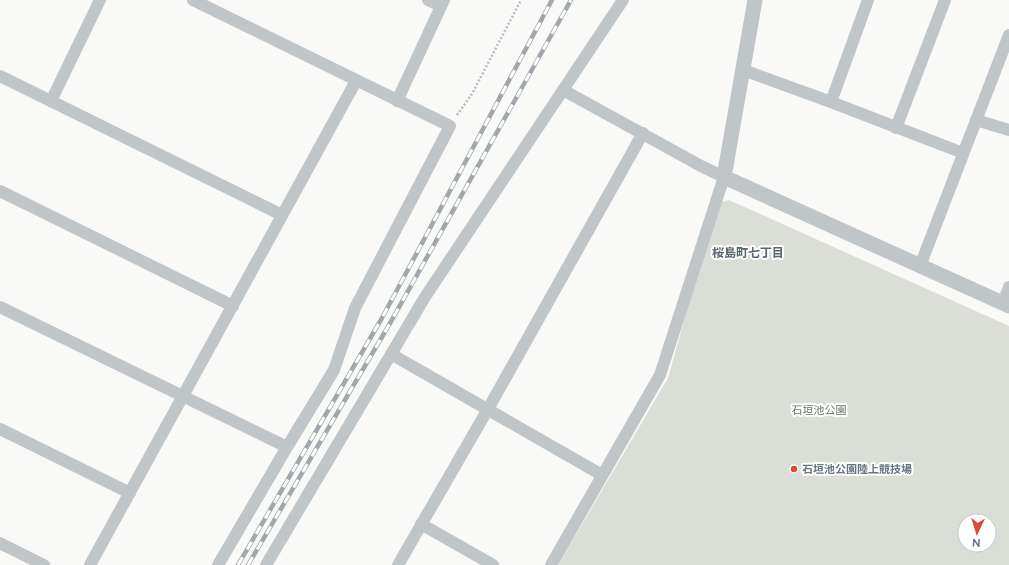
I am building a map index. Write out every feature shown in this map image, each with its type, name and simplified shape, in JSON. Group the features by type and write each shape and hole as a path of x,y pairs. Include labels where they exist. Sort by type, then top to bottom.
{"street":[{"path":"51,101 100,0"},
{"path":"193,0 450,126 355,308 334,370 218,565"},
{"path":"398,101 443,3 428,0"},
{"path":"266,565 425,296 623,0"},
{"path":"550,565 660,375 724,177 755,0"},
{"path":"831,102 868,0"},
{"path":"896,128 945,0"},
{"path":"920,266 1009,35"},
{"path":"743,70 963,153"},
{"path":"0,76 282,215"},
{"path":"90,565 356,81"},
{"path":"563,90 701,166 1006,304 1009,287"},
{"path":"976,120 1009,130"},
{"path":"398,565 488,409 643,133"},
{"path":"0,191 233,306"},
{"path":"0,307 287,448"},
{"path":"391,354 602,475"},
{"path":"0,429 130,493"},
{"path":"421,524 493,565"},
{"path":"0,543 44,565"}],"path":[{"path":"450,126 472,94 521,0"}],"green space":[{"name":"石垣池公園陸上競技場","path":"729,200 1009,326 1009,565 558,565 668,378 717,203"}],"railway":[{"path":"238,565 382,318 552,0"},
{"path":"248,565 389,325 571,0"}],"place":[{"name":"石垣池公園陸上競技場","path":"794,469"}],"district":[{"name":"桜島町七丁目","path":"748,253"}],"park label":[{"name":"石垣池公園","path":"819,410"}]}
